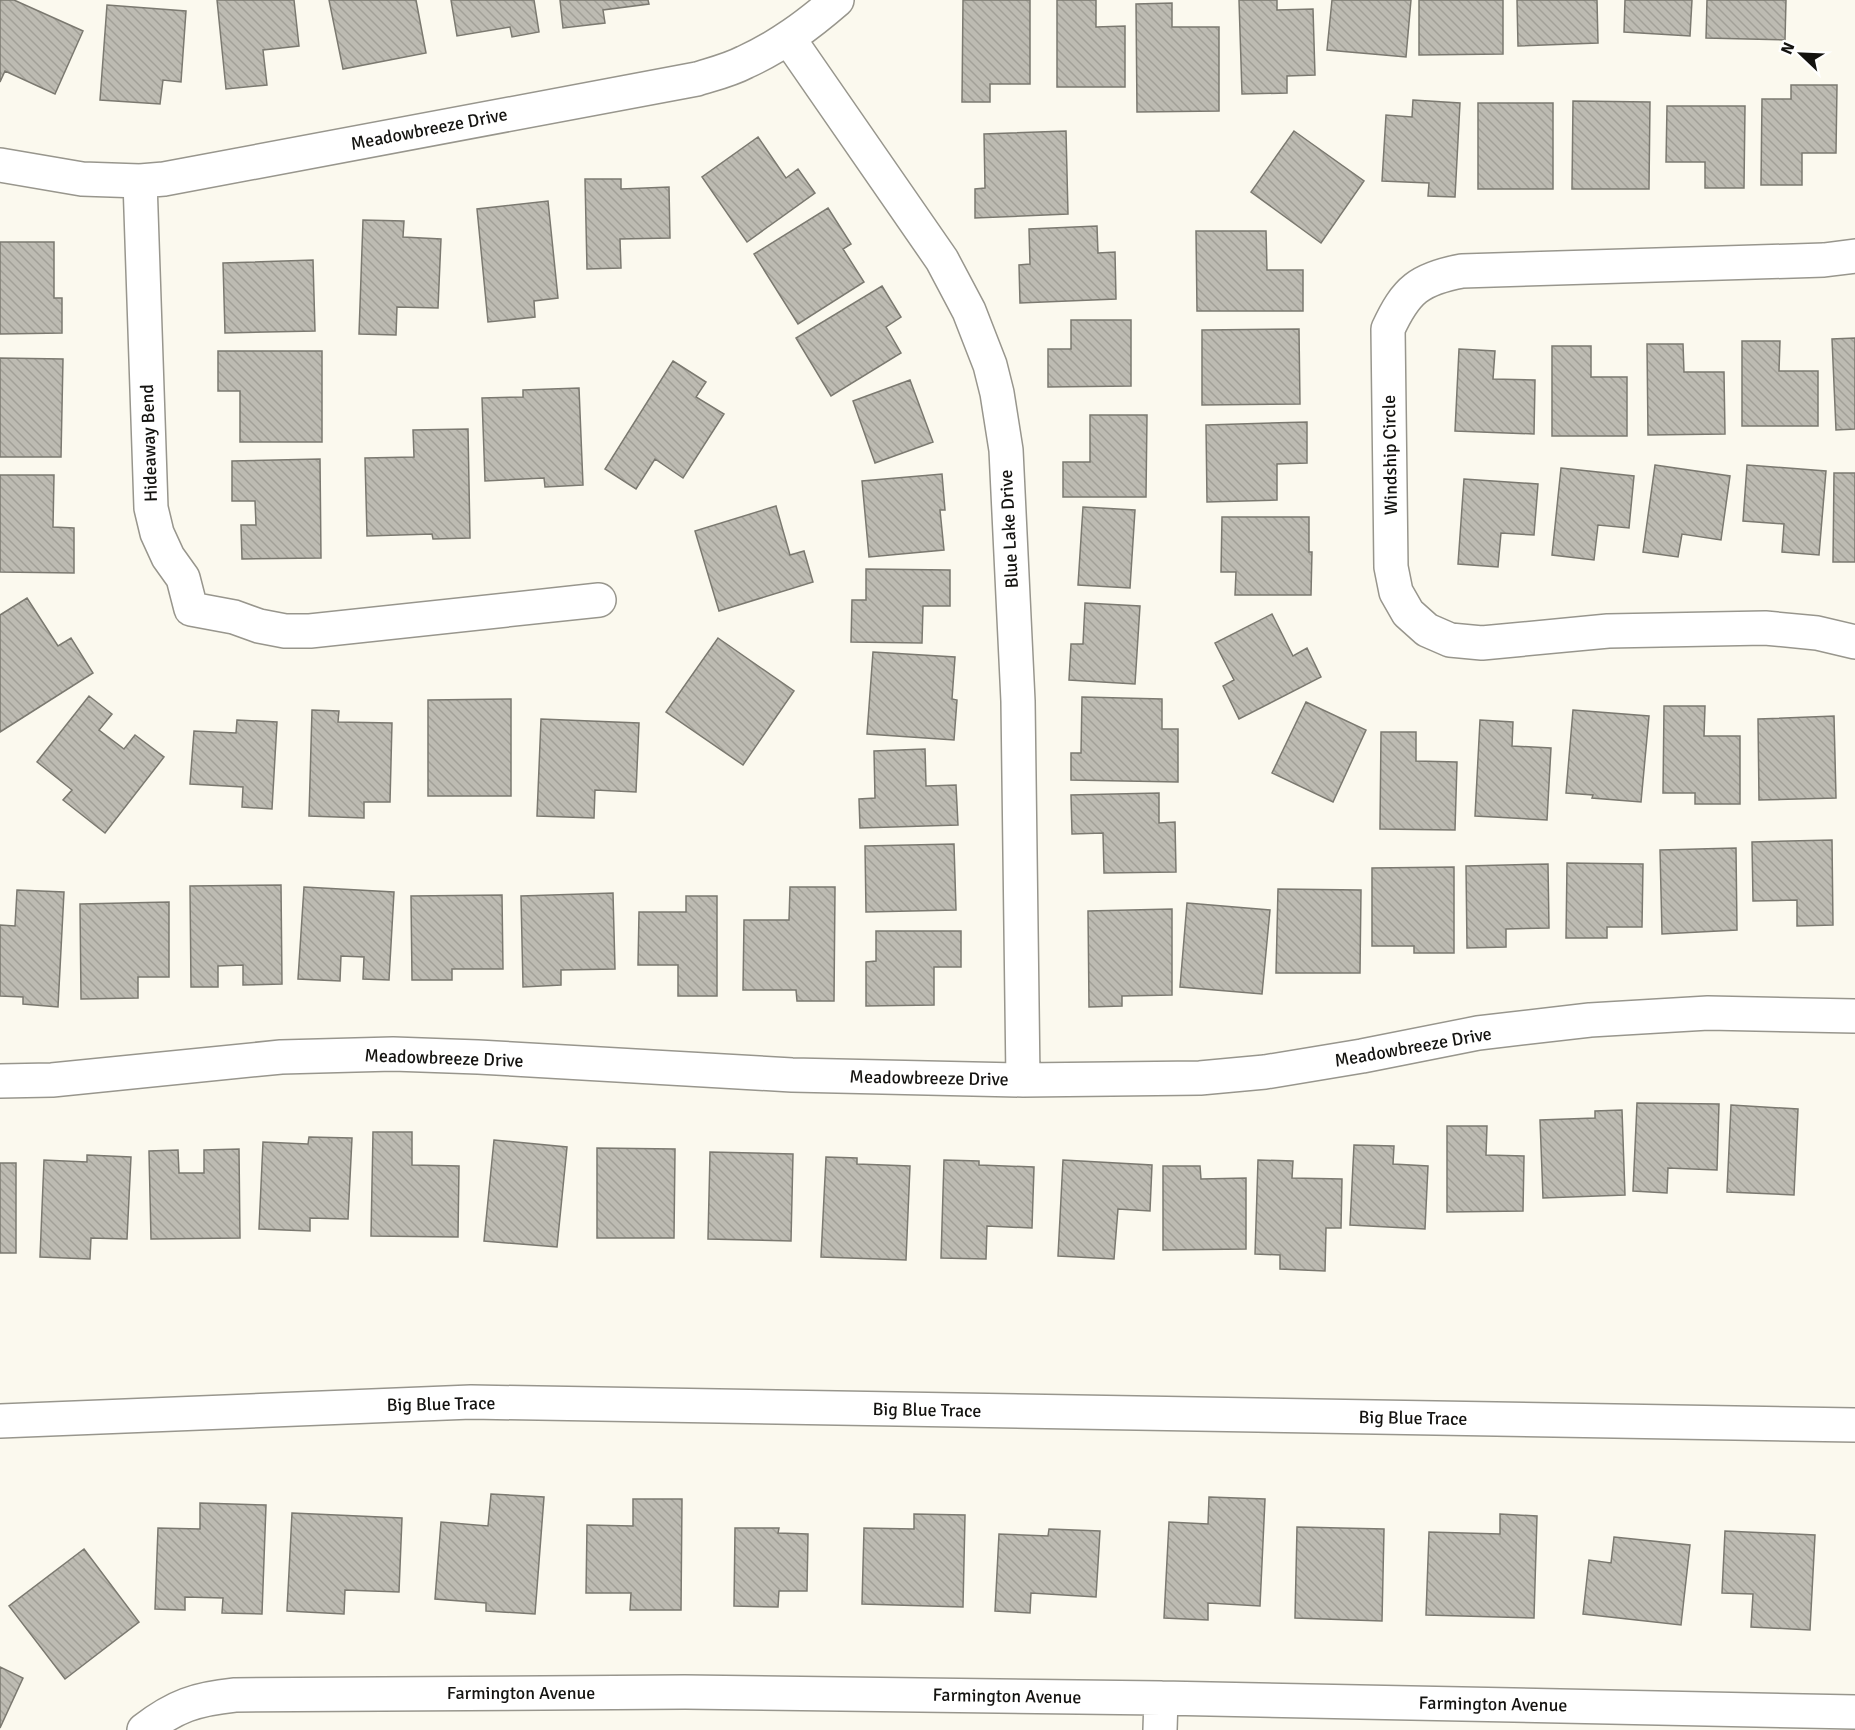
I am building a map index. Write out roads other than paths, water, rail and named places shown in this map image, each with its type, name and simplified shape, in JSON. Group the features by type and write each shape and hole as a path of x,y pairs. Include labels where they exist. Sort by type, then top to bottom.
{"street":[{"name":"Meadowbreeze Drive","path":"0,165 82,179 140,181 176,177 697,79 744,63 789,39 837,0"},
{"name":"Blue Lake Drive","path":"789,39 942,260 969,311 990,365 997,393 1006,450 1018,701 1023,1080"},
{"name":"Hideaway Bend","path":"140,181 151,508 157,533 183,578 191,609 234,617 259,626 285,631 310,631 599,600"},
{"name":"Windship Circle","path":"1855,256 1824,260 1462,271 1437,276 1415,288 1398,306 1388,329 1391,567 1396,591 1408,613 1427,630 1450,640 1482,643 1608,631 1765,628 1817,633 1855,642"},
{"name":"Meadowbreeze Drive","path":"0,1081 52,1080 281,1057 393,1054 792,1075 1023,1080 1200,1077 1265,1072 1478,1033 1590,1020 1708,1013 1855,1016"},
{"name":"Big Blue Trace","path":"0,1421 471,1402 1855,1425"},
{"name":"Farmington Avenue","path":"153,1723 185,1704 210,1697 235,1695 685,1692 1161,1698 1855,1712"},
{"path":"1160,1730 1161,1698"}]}
